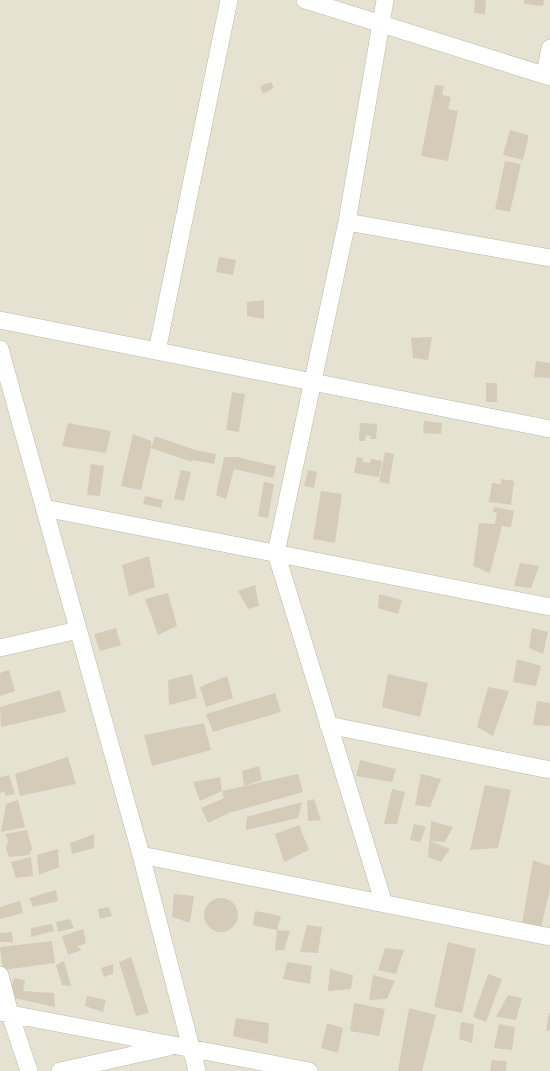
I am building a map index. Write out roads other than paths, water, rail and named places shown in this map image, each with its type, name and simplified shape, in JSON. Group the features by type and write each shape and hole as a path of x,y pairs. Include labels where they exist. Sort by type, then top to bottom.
{"street":[{"path":"157,351 229,0"},
{"path":"306,0 548,76 550,48"},
{"path":"384,904 276,553 347,222 385,0"},
{"path":"347,222 550,258"},
{"path":"0,320 550,429"},
{"path":"0,350 141,855 184,1047 197,1071"},
{"path":"44,508 550,608"},
{"path":"0,648 78,630"},
{"path":"328,725 550,770"},
{"path":"141,855 550,937"},
{"path":"0,975 5,1013 29,1071"},
{"path":"5,1013 310,1071"},
{"path":"60,1071 184,1047"}]}
